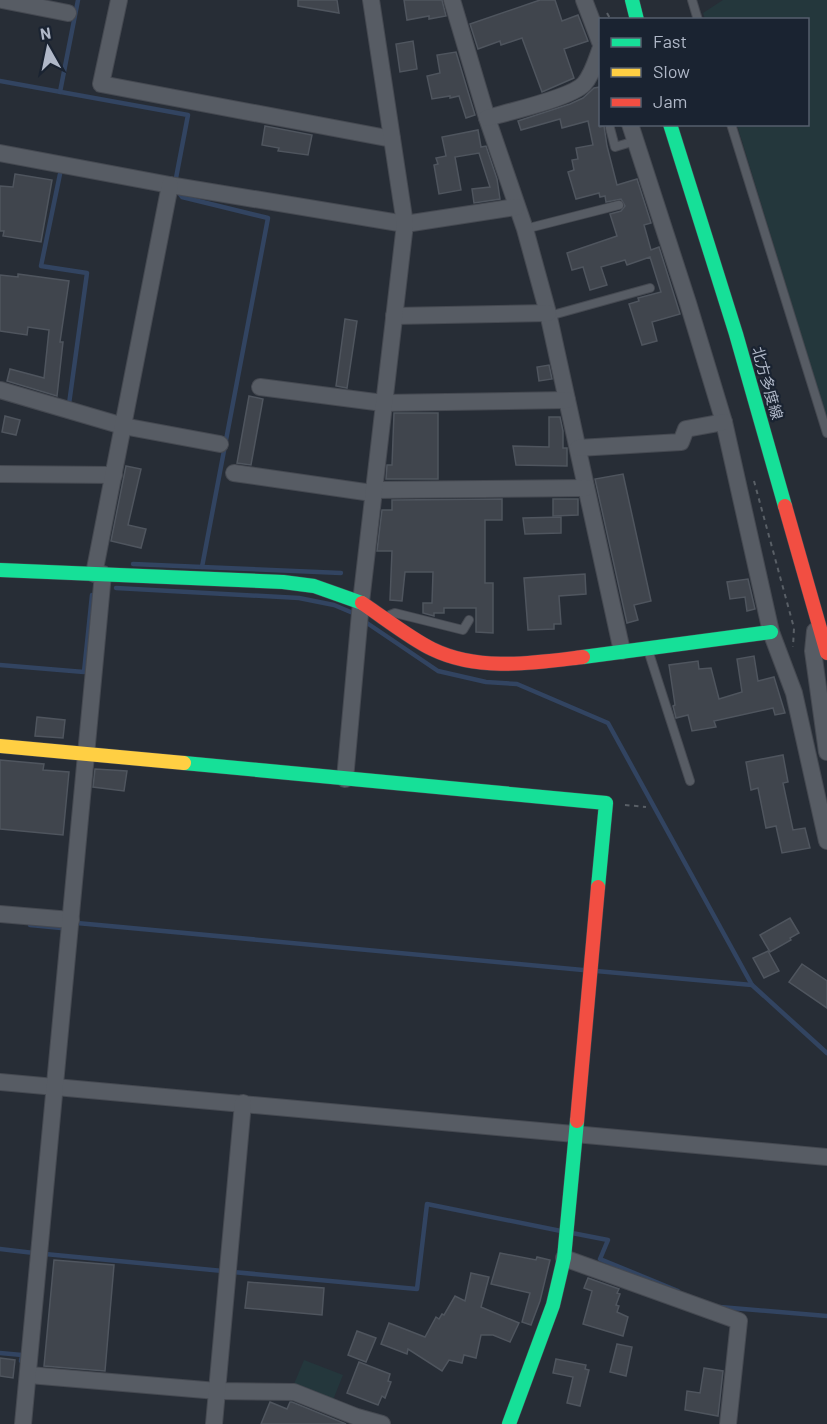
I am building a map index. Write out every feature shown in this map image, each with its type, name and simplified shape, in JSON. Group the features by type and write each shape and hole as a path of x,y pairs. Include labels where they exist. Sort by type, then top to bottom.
{"street":[{"path":"2,0 68,13"},
{"path":"119,0 101,84 392,139"},
{"path":"345,778 373,491 405,224 372,0"},
{"path":"452,0 487,118 525,229 548,315 622,651"},
{"path":"584,0 599,39"},
{"path":"623,0 635,11"},
{"path":"487,118 553,99 582,86 599,52"},
{"path":"631,126 724,422 771,632 794,693 827,841"},
{"name":"北方多度線","path":"671,126 736,334 827,653"},
{"path":"0,153 170,185 405,224 516,207"},
{"path":"23,1424 86,754 98,574 123,426 170,185"},
{"path":"394,316 548,315"},
{"path":"260,387 383,403 567,400"},
{"path":"0,390 123,426 220,444"},
{"path":"578,448 681,442 686,429 724,422"},
{"path":"234,473 373,491 586,488"},
{"path":"0,474 114,475"},
{"path":"0,570 283,582 314,586 361,602 432,649 471,662 502,664 549,661 771,632"},
{"path":"816,615 813,651 827,752"},
{"path":"0,746 606,803 564,1258 553,1305 509,1424"},
{"path":"0,914 71,920"},
{"path":"0,1082 827,1157"},
{"path":"214,1424 243,1103"},
{"path":"564,1258 738,1321 728,1424"},
{"path":"29,1375 217,1391 294,1392 356,1420 382,1424"}],"lane":[{"path":"692,0 698,18"},
{"path":"732,126 827,433"},
{"path":"610,128 615,147 635,141"},
{"path":"525,229 618,205"},
{"path":"548,315 650,288"},
{"path":"385,617 395,613 463,630 469,620"},
{"path":"647,648 690,781"}],"path":[{"path":"606,803 646,807"}],"green space":[{"path":"723,0 827,0 827,419 737,126 809,126 809,18 705,18 703,13"},
{"path":"304,1360 343,1375 333,1400 294,1384"}],"building":[{"path":"298,0 337,0 339,13 298,6"},
{"path":"404,0 442,0 446,16 407,20"},
{"path":"540,0 555,0 562,21 578,15 588,41 564,49 574,78 542,92 522,38 501,45 500,41 478,49 470,24"},
{"path":"413,41 417,69 400,72 396,44"},
{"path":"456,52 475,115 466,118 459,96 432,99 427,76 440,73 437,55"},
{"path":"599,87 599,126 604,126 617,185 637,179 651,223 644,225 651,250 659,247 680,314 652,322 657,341 642,345 629,304 639,301 638,298 661,292 650,257 627,265 625,260 601,267 607,285 590,290 583,267 572,270 567,253 617,236 610,214 621,211 625,206 621,199 606,202 605,196 600,197 599,193 576,199 568,172 574,170 572,160 578,159 576,148 593,145 588,121 562,128 560,119 521,130 518,121 570,104 583,98 594,88"},
{"path":"265,126 312,135 308,155 278,151 279,148 262,145"},
{"path":"478,130 481,147 486,146 497,179 500,199 474,203 472,189 490,187 479,153 455,157 461,190 439,194 434,165 438,164 436,158 446,156 442,137"},
{"path":"15,174 52,180 41,242 3,236 4,231 0,231 0,186 13,187"},
{"path":"18,274 69,281 60,342 63,342 57,396 7,381 10,369 44,378 49,330 28,327 27,335 0,331 0,275 18,277"},
{"path":"345,319 357,321 347,388 336,386"},
{"path":"549,365 552,379 539,381 537,367"},
{"path":"249,396 263,399 251,465 237,463"},
{"path":"394,413 438,413 438,479 386,479 387,465 392,465"},
{"path":"5,416 20,420 16,435 2,432"},
{"path":"549,417 560,417 563,448 567,448 567,466 516,465 513,446 549,447"},
{"path":"126,466 141,469 128,525 146,529 141,548 111,541"},
{"path":"623,474 651,601 634,605 638,620 627,623 595,479"},
{"path":"502,499 502,520 485,520 485,583 493,583 493,633 476,632 476,608 444,608 444,613 434,613 434,616 423,613 423,603 432,603 433,572 405,572 402,601 390,600 392,551 377,551 382,510 392,510 392,500"},
{"path":"553,499 578,499 578,515 553,516"},
{"path":"561,517 561,533 525,534 523,518"},
{"path":"585,574 586,594 559,596 561,624 554,624 554,629 528,630 524,578"},
{"path":"748,579 755,609 747,611 745,597 730,599 727,582"},
{"path":"754,656 758,681 774,677 785,713 775,715 773,708 714,721 716,727 692,731 688,715 676,718 669,665 698,661 699,669 711,668 719,699 742,692 737,659"},
{"path":"37,717 65,720 63,738 35,736"},
{"path":"783,755 788,782 783,783 793,830 805,828 810,848 782,853 776,826 766,828 758,788 751,790 746,762"},
{"path":"0,760 44,764 43,770 69,772 63,835 0,829"},
{"path":"95,769 127,771 124,791 93,787"},
{"path":"790,918 799,933 770,952 760,935"},
{"path":"768,951 779,971 764,978 753,958"},
{"path":"802,964 827,981 827,1008 789,982"},
{"path":"500,1253 536,1260 537,1257 550,1260 540,1301 531,1325 522,1322 530,1293 491,1284"},
{"path":"54,1260 114,1265 105,1371 44,1366"},
{"path":"471,1273 489,1277 481,1307 519,1323 510,1342 493,1335 481,1335 476,1358 464,1355 462,1363 449,1360 442,1371 408,1349 407,1354 381,1344 389,1323 425,1337 436,1317 439,1319 442,1314 444,1315 455,1296 465,1301"},
{"path":"588,1278 619,1289 617,1312 628,1317 623,1336 583,1324 592,1291 584,1288"},
{"path":"248,1282 324,1288 322,1315 245,1308"},
{"path":"357,1331 376,1338 366,1362 348,1355"},
{"path":"617,1344 632,1347 626,1376 610,1372"},
{"path":"0,1358 15,1360 13,1378 0,1376"},
{"path":"556,1359 586,1365 585,1369 589,1370 580,1406 567,1403 573,1377 553,1373"},
{"path":"359,1362 390,1374 388,1381 391,1382 385,1398 382,1396 378,1405 347,1393"},
{"path":"704,1368 723,1371 718,1416 685,1410 687,1391 700,1393"},
{"path":"270,1402 287,1409 292,1402 346,1424 261,1424"}],"waterway":[{"path":"60,92 78,0"},
{"path":"0,81 188,115 176,178"},
{"path":"60,174 41,266 87,273 69,404 73,405"},
{"path":"133,564 202,567 268,218 182,197 179,193"},
{"path":"202,567 341,573"},
{"path":"116,588 299,598 334,605 353,613"},
{"path":"0,665 84,672 92,595"},
{"path":"364,621 438,671 486,682 517,684 608,723 752,985 827,1053"},
{"path":"77,923 583,970"},
{"path":"30,925 61,928"},
{"path":"596,971 752,985"},
{"path":"233,1272 417,1289 427,1204 561,1231"},
{"path":"572,1233 608,1240 600,1259 678,1291"},
{"path":"0,1249 34,1253"},
{"path":"45,1254 223,1271"},
{"path":"720,1307 827,1316"},
{"path":"0,1353 22,1355 21,1361"}],"traffic: fast":[{"path":"632,0 636,18"},
{"path":"671,126 736,334 785,506"},
{"path":"0,570 283,582 314,586 362,603"},
{"path":"583,657 771,632"},
{"path":"184,763 606,803 598,887"},
{"path":"509,1424 553,1305 564,1258 577,1121"}],"traffic: slow":[{"path":"0,746 184,763"}],"traffic: jam":[{"path":"785,506 827,653"},
{"path":"362,603 424,645 468,661 506,664 583,657"},
{"path":"577,1121 598,887"}]}
